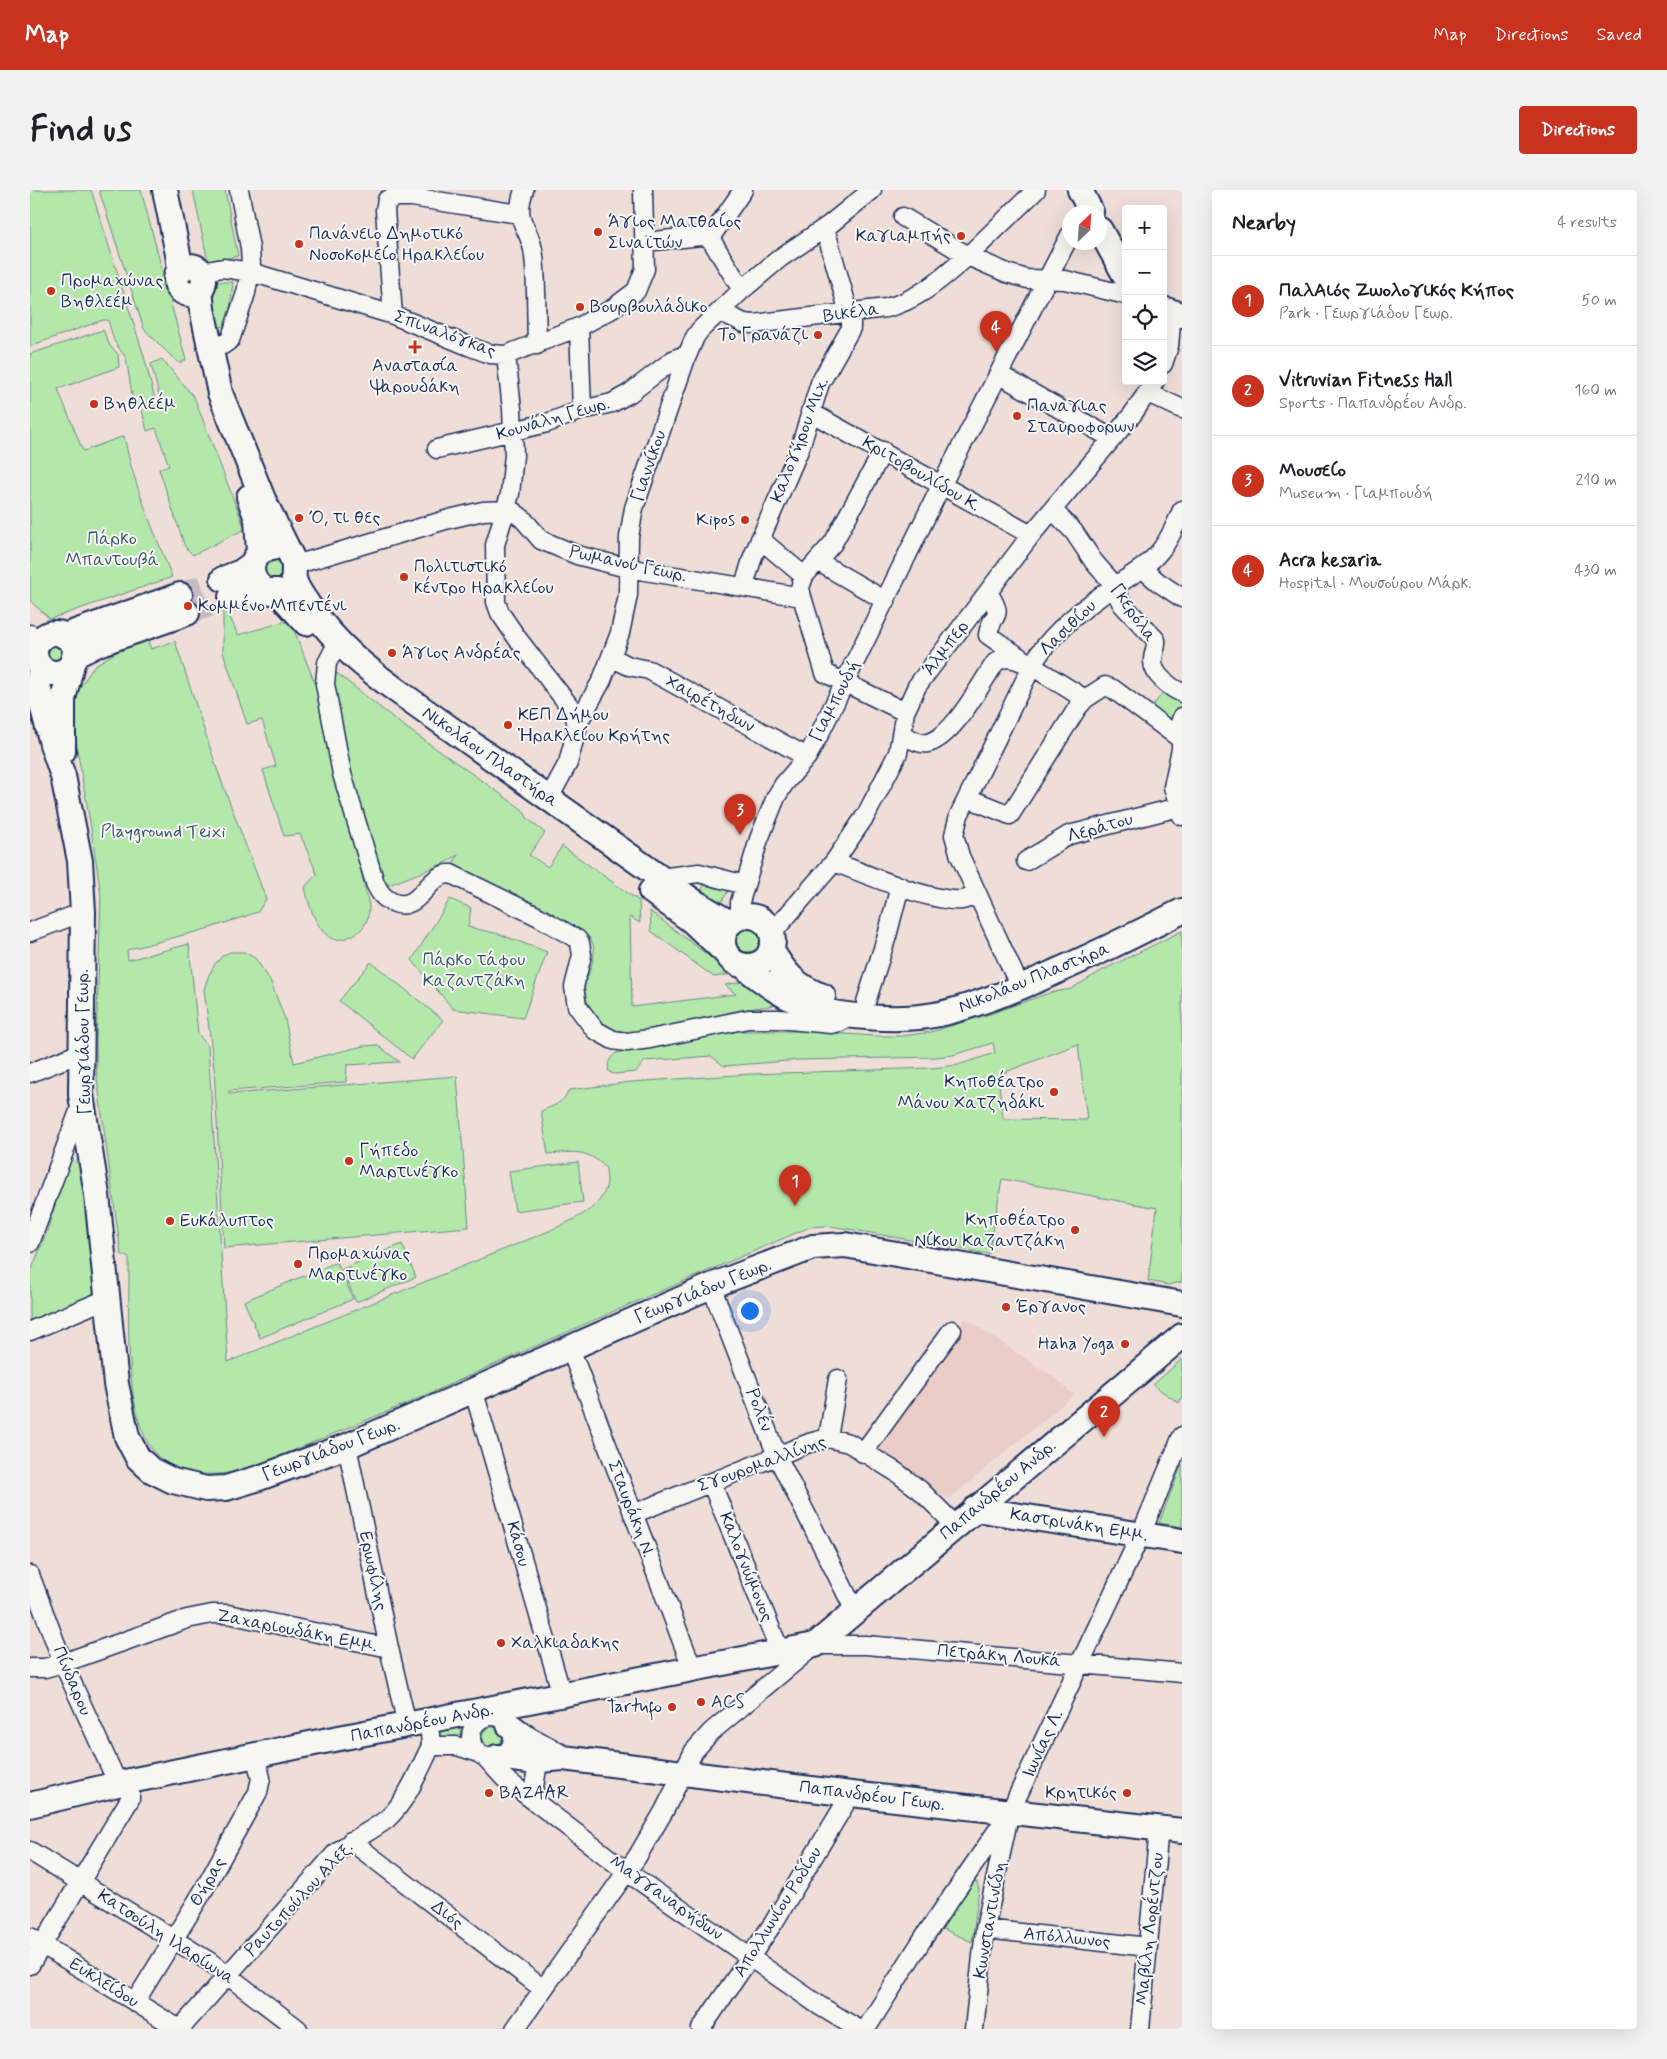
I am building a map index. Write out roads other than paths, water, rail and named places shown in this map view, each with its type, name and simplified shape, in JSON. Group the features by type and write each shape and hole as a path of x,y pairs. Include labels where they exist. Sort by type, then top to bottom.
{"street":[{"name":"Νικολάου Πλαστήρα","path":"165,190 178,254 192,278 200,299 223,401 263,498 285,576 305,600 354,677 380,698 643,884 692,921 734,959 786,996 812,1007 858,1009 948,998 1015,976 1093,942 1182,896"},
{"name":"Νικολάου Πλαστήρα","path":"176,190 188,243 192,278 188,303 214,410 231,457 255,511 258,528 252,573 255,581 262,588 285,576"},
{"path":"209,343 223,344 230,340 251,272 251,253 239,190"},
{"path":"524,190 519,205 519,214 533,247 537,344"},
{"path":"506,356 579,327 612,309 636,291 645,269 643,190"},
{"path":"710,238 743,190"},
{"name":"Βικέλα","path":"721,312 750,324 849,314 886,308 903,303 924,292 968,256 1036,190"},
{"name":"Γιαννίκου","path":"549,798 570,758 577,727 611,657 625,616 628,595 629,537 634,508 695,337 742,290 780,258 825,228 859,194"},
{"path":"393,315 384,210 386,201 392,198 454,196 519,214"},
{"path":"903,218 968,256 1014,275 1030,279 1048,278 1065,280 1122,294"},
{"path":"825,228 849,314"},
{"path":"645,242 701,236 710,238 742,290"},
{"path":"1107,243 1122,270"},
{"name":"Γιαμπουδή","path":"737,920 745,885 762,831 776,797 784,784 807,757 886,601 941,486 1000,375 1062,250"},
{"name":"Σπιναλόγκας","path":"192,278 223,268 251,272 393,315 490,354 506,356 514,432 513,478 506,510 495,545 495,597 498,608 517,638 574,712 577,727"},
{"path":"1167,352 1172,312"},
{"name":"Καλογήρου Μιχ.","path":"744,586 750,563 798,453 820,383 849,332 852,324 849,314"},
{"path":"579,327 582,410"},
{"name":"Κουνάλη Γεωρ.","path":"437,449 514,432 617,401 669,362 678,357 686,358"},
{"path":"1000,375 1111,438"},
{"path":"1151,387 1182,409"},
{"name":"Άλμπερ","path":"772,941 834,862 866,815 898,753 905,712 918,686 1031,535 1151,387"},
{"name":"Κριτοβουλίδου Κ.","path":"810,412 1031,535"},
{"path":"883,451 833,543 804,576 800,588 823,669 827,675 905,712"},
{"path":"285,576 282,550 275,548 265,549 240,572 227,588 251,591 285,576 449,519 483,511 506,510"},
{"name":"Ρωμανού Γεωρ.","path":"506,510 519,515 537,538 577,555 628,568 744,586 802,598"},
{"name":"Γκερόλα","path":"1053,510 1074,532 1094,562 1109,579 1122,604 1156,640 1153,660 1156,671 1167,684 1182,693"},
{"name":"Λασιθίου","path":"902,734 918,742 926,743 942,735 953,724 995,663 1001,658 1012,659 1032,666 1041,650 1055,635 1112,588 1142,568 1164,547 1182,510"},
{"path":"760,540 804,576"},
{"path":"817,561 886,601"},
{"path":"1142,568 1158,582 1182,598"},
{"path":"988,592 997,607 997,614 988,635 1032,666 1085,699"},
{"path":"70,651 98,644 183,604"},
{"path":"49,634 70,651 69,667 61,672 50,672 35,647 49,634"},
{"name":"Γεωργιάδου Γεωρ.","path":"35,647 38,684 42,704 52,744 63,776 80,861 83,912 80,1053 82,1103 97,1195 109,1298 116,1384 124,1427 131,1445 138,1458 151,1470 173,1481 206,1489 226,1488 259,1478 347,1446 474,1392 711,1286 813,1247 846,1245 1182,1304"},
{"name":"Νικολάου Πλαστήρα","path":"334,648 358,662 711,913 737,920"},
{"path":"334,648 325,669 325,684 342,774 379,892 387,899 401,905 408,904 417,899 443,875 451,874 538,917 577,939 580,943 582,956 574,987 578,1006 584,1018 595,1030 608,1038 618,1041 650,1039 748,1020 778,1019 831,1024 840,1022 858,1009 887,936 900,886"},
{"name":"Γεωργιάδου Γεωρ.","path":"63,776 63,699 70,651"},
{"name":"Χαιρέτηδων","path":"611,657 630,666 649,670 807,757"},
{"path":"1015,976 1001,942 963,864 954,835 956,825 968,798 1032,666"},
{"path":"968,798 1010,815 1072,715 1085,699 1105,686 1113,689 1181,739"},
{"path":"1180,812 1173,787 1181,749 1181,739 1177,732 1182,717"},
{"name":"Λεράτου","path":"1026,861 1069,835 1180,812"},
{"path":"834,862 900,886 956,900 977,895"},
{"path":"660,878 699,873 745,885"},
{"name":"Νικολάου Πλαστήρα","path":"772,941 785,973 808,991 858,1009 896,1018 929,1016 969,1006 1057,972 1182,911"},
{"path":"33,928 83,912"},
{"path":"755,917 767,925 772,941 766,958 759,963 734,959 724,937 737,920 755,917"},
{"path":"30,1073 80,1053"},
{"path":"30,1243 34,1223 82,1103"},
{"name":"Ρολέν","path":"711,1286 777,1456 855,1611"},
{"path":"30,1331 109,1298"},
{"path":"864,1453 952,1330"},
{"name":"Παπανδρέου Ανδρ.","path":"515,2029 627,1872 664,1811 694,1751 711,1732 1182,1336"},
{"name":"Σταυράκη Ν.","path":"570,1348 693,1670"},
{"path":"828,1438 838,1379"},
{"name":"Κάσου","path":"474,1392 562,1695"},
{"name":"Ιωνίας Λ.","path":"866,2029 924,1937 1010,1812 1141,1534 1182,1435"},
{"name":"Σγουρομαλλίνης","path":"633,1514 777,1456 828,1438 849,1443 896,1472 920,1490 956,1526"},
{"name":"Ερωφίλης","path":"347,1446 389,1648 424,1732"},
{"name":"Καλογνώμονος","path":"711,1482 780,1651"},
{"name":"Καστρινάκη Εμμ.","path":"976,1509 1182,1541"},
{"name":"Πίνδαρου","path":"30,1575 63,1663 124,1783"},
{"name":"Ζαχαριουδάκη Εμμ.","path":"30,1668 45,1668 63,1663 187,1619 212,1614 228,1614 389,1648"},
{"name":"Παπανδρέου Ανδρ.","path":"30,1805 255,1755 424,1732 493,1717 562,1695 815,1645"},
{"name":"Πετράκη Λουκά","path":"815,1645 866,1645 1082,1662 1182,1673"},
{"path":"493,1717 513,1734 512,1744 506,1752 487,1755 473,1746 471,1737 493,1717"},
{"path":"493,1717 563,1758"},
{"path":"424,1732 457,1746 487,1755 537,1761 563,1758"},
{"name":"Ραυτοπούλου Αλεξ.","path":"179,2029 335,1854 350,1841 377,1826 393,1813 404,1797 424,1732"},
{"name":"Θήρας","path":"135,2002 202,1893 260,1788 261,1778 255,1755"},
{"name":"Μαγγαναρήδων","path":"487,1755 504,1778 627,1872 820,2006 858,2029"},
{"name":"Παπανδρέου Γεωρ.","path":"563,1758 851,1794 1171,1829"},
{"path":"532,1799 538,1769 537,1761"},
{"path":"30,1965 36,1941 80,1882 130,1799 124,1783"},
{"name":"Απολλωνίου Ροδίου","path":"701,2029 750,1958 851,1794"},
{"name":"Κωνσταντινίδη","path":"974,2029 985,1929 1010,1812"},
{"name":"Μαβίλη Λορέντζου","path":"1140,2029 1148,1947 1171,1829"},
{"name":"Διός","path":"350,1841 543,1989"},
{"name":"Κατσούλη Ιλαρίωνα","path":"30,1852 174,1940 228,1976 298,2029"},
{"name":"Απόλλωνος","path":"985,1929 1148,1947"},
{"name":"Ευκλείδου","path":"36,1941 179,2029"}],"tunnel":[{"path":"180,595 223,579"},
{"path":"187,613 231,597"}],"place":[{"name":"Άγιος Ματθαίος Σιναϊτών","path":"598,232"},
{"name":"Καγιαμπής","path":"961,236"},
{"name":"Πανάνειο Δημοτικό Νοσοκομείο Ηρακλείου","path":"299,244"},
{"name":"Προμαχώνας Βηθλεέμ","path":"51,291"},
{"name":"Βουρβουλάδικο","path":"580,307"},
{"name":"Το Γρανάζι","path":"818,335"},
{"name":"Αναστασία Ψαρουδάκη","path":"415,347"},
{"name":"Acra kesaria","path":"996,352"},
{"name":"Βηθλεέμ","path":"94,404"},
{"name":"Παναγιας Σταυροφορων","path":"1017,416"},
{"name":"Ό, τι θες","path":"299,518"},
{"name":"Kipos","path":"745,520"},
{"name":"Πολιτιστικό κέντρο Ηρακλείου","path":"404,577"},
{"name":"Κομμένο Μπεντένι","path":"188,606"},
{"name":"Άγιος Ανδρέας","path":"392,653"},
{"name":"ΚΕΠ Δήμου Ἡρακλείου Κρήτης","path":"508,725"},
{"name":"Μουσείο","path":"740,835"},
{"name":"Κηποθέατρο Μάνου Χατζηδάκι","path":"1054,1092"},
{"name":"Γήπεδο Μαρτινέγκο","path":"349,1161"},
{"name":"ΠαλΑιός Ζωολογικός Κήπος","path":"795,1206"},
{"name":"Ευκάλυπτος","path":"170,1221"},
{"name":"Κηποθέατρο Νίκου Καζαντζάκη","path":"1075,1230"},
{"name":"Προμαχώνας Μαρτινέγκο","path":"298,1264"},
{"name":"Έργανος","path":"1006,1307"},
{"name":"Haha Yoga","path":"1125,1344"},
{"name":"Vitruvian Fitness Hall","path":"1104,1437"},
{"name":"Χαλκιαδακης","path":"501,1643"},
{"name":"ACS","path":"701,1702"},
{"name":"Tartufo","path":"672,1707"},
{"name":"BAZAAR","path":"489,1793"},
{"name":"Κρητικός","path":"1127,1793"}],"park label":[{"name":"Πάρκο Μπαντουβά","path":"112,549"},
{"name":"Playground Teixi","path":"163,832"},
{"name":"Πάρκο τάφου Καζαντζάκη","path":"474,970"}]}
